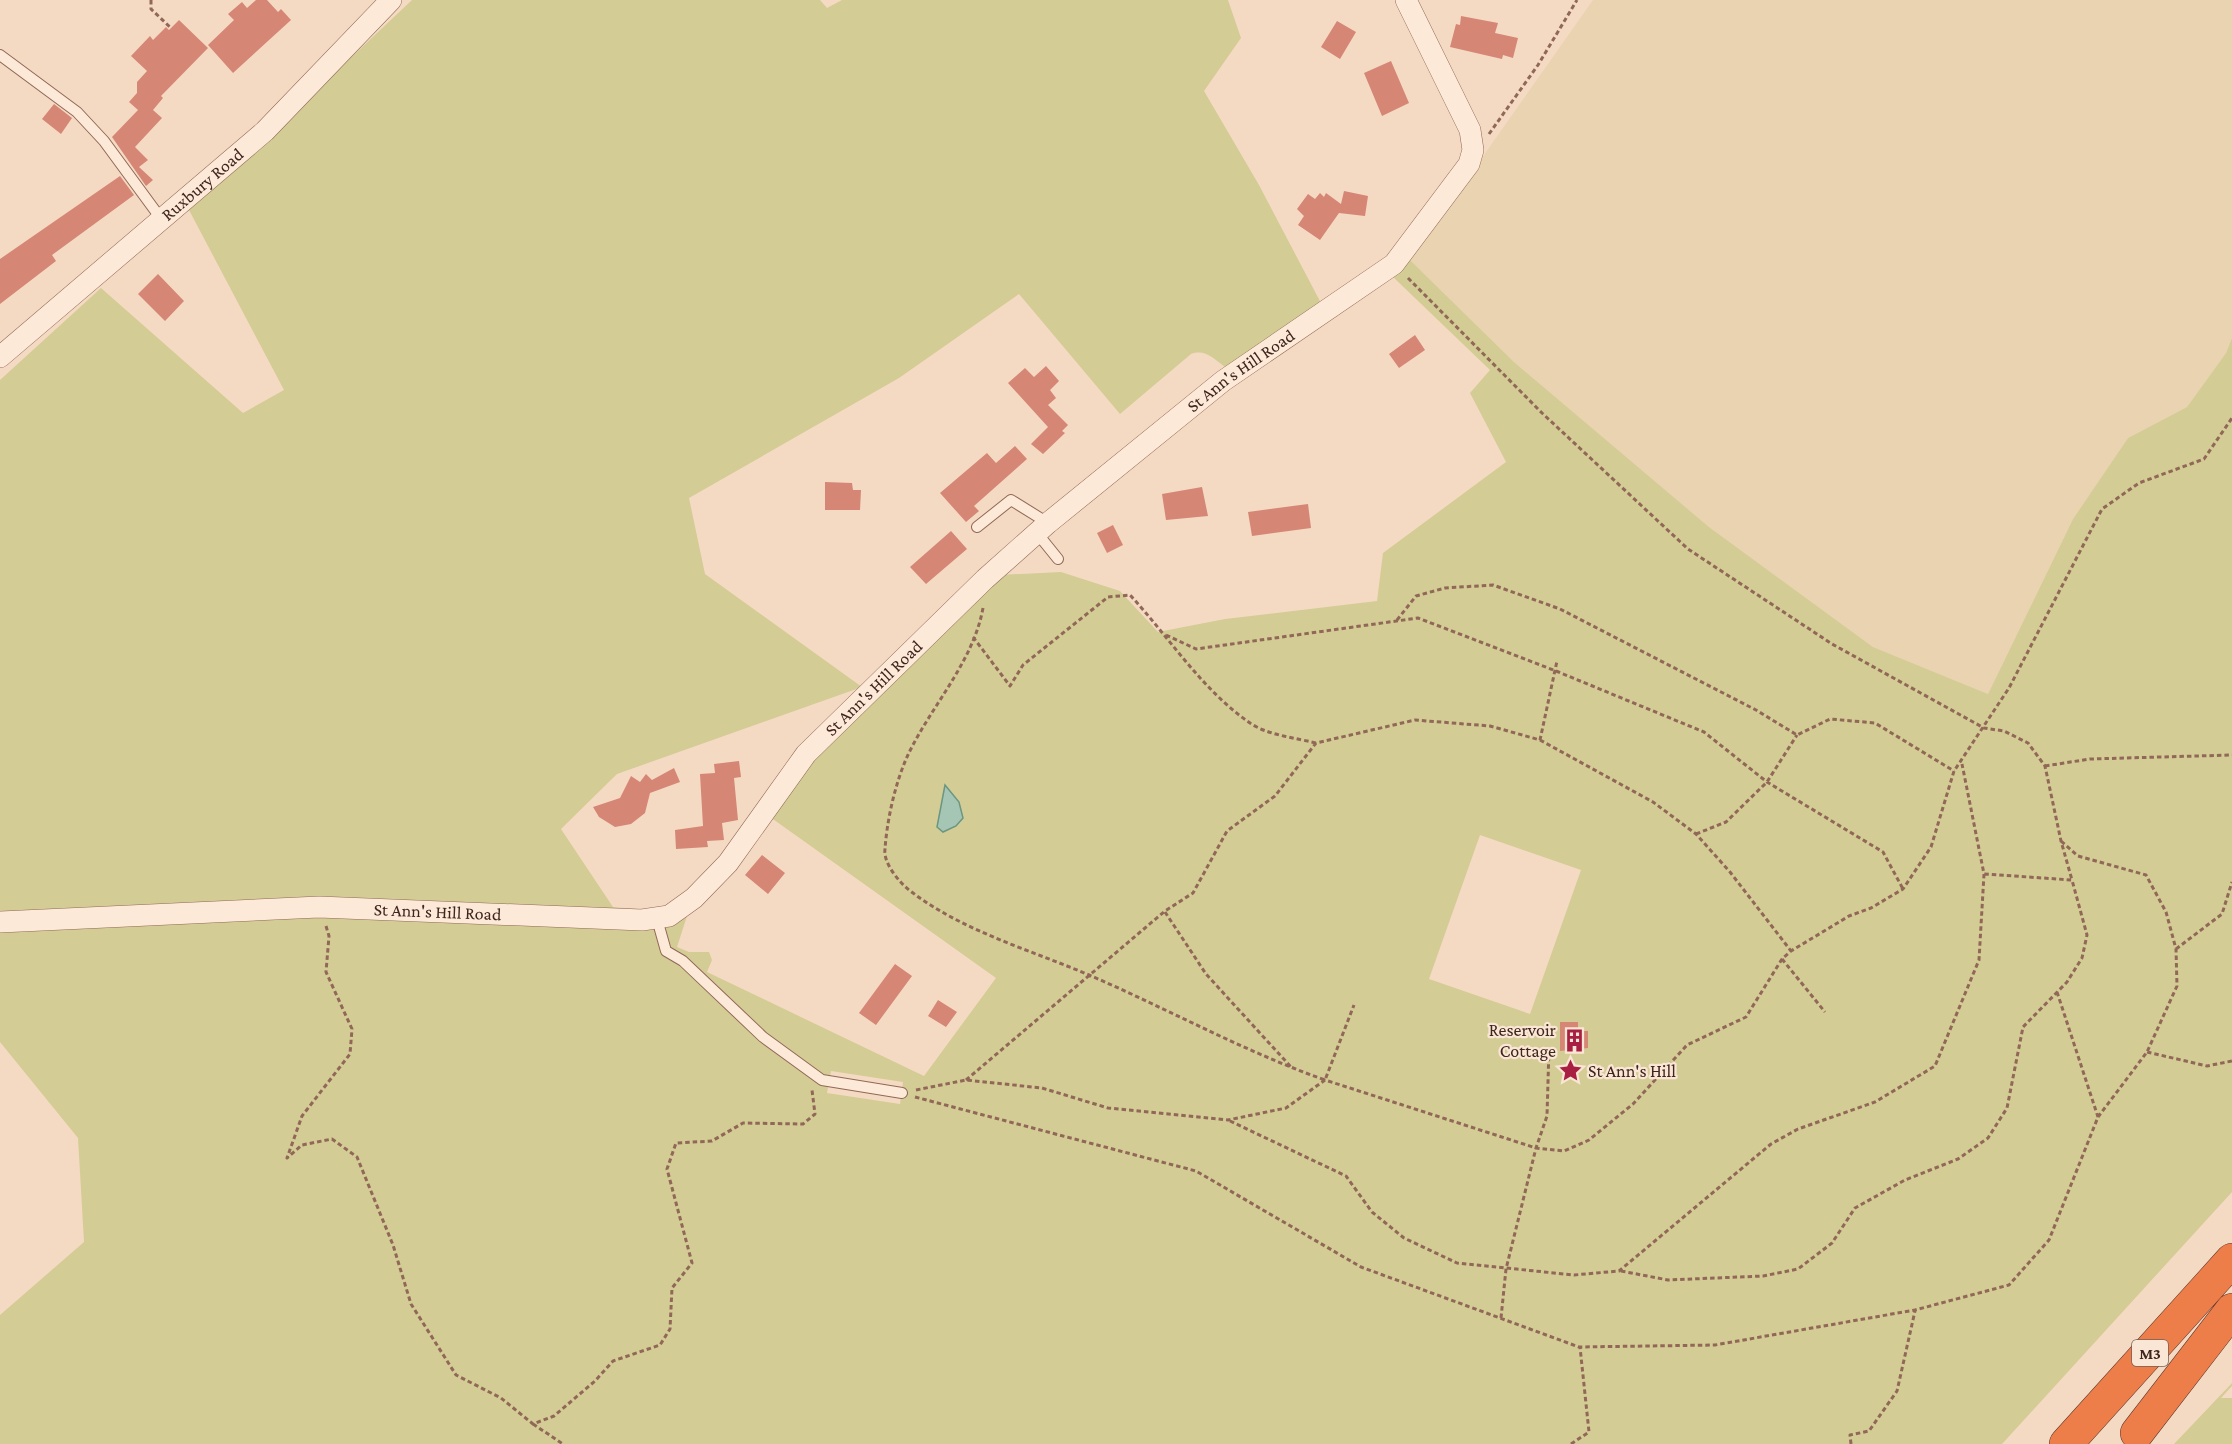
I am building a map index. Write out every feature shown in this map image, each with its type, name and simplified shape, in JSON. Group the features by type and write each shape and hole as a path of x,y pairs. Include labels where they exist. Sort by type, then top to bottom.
{"highway":[{"name":"M3","path":"2067,1444 2232,1260"},
{"name":"M3","path":"2132,1439 2232,1310"},
{"path":"2132,1439 2232,1344"}],"street":[{"name":"Ruxbury Road","path":"0,357 265,131 391,0"},
{"path":"1406,0 1470,130 1473,150"},
{"name":"St Ann's Hill Road","path":"0,922 319,907 657,919 669,916 680,910 728,863 806,754 985,579 1043,528 1223,381 1394,264 1461,178 1469,164 1473,150"}],"lane":[{"path":"0,55 77,112 104,141 162,220"},
{"path":"977,527 1011,500 1043,528 1058,558"},
{"path":"657,919 666,951 683,961 763,1037 802,1066 822,1080 902,1093"}],"path":[{"path":"152,0 151,9 171,28"},
{"path":"1473,150 1485,141 1538,65 1577,0"},
{"path":"1228,1120 1346,1176 1372,1212 1404,1238 1457,1263 1574,1275 1619,1271 1668,1280 1763,1276 1798,1269 1832,1243 1855,1208 1905,1180 1958,1159 1988,1138 2007,1108 2023,1027 2057,992 2082,958 2087,935 2061,841 2045,766 2028,743 2004,731 1984,728 1832,644 1688,549 1542,413 1394,264"},
{"path":"985,579 986,591 980,622 934,713 907,757 894,802 884,852 894,874 908,890 977,931 1090,975 1234,1044 1292,1068 1536,1148 1564,1151 1589,1140 1633,1104 1687,1045 1746,1017 1782,959 1791,951 1849,916 1871,908 1903,889 1930,847 1954,771 1962,763 2009,688 2102,509 2139,483 2204,459 2232,418"},
{"path":"1397,620 1416,596 1445,588 1493,585 1560,609 1756,710 1797,735"},
{"path":"973,637 1010,686 1023,665 1108,597 1130,595 1204,682 1251,724 1316,743 1415,720 1490,726 1540,740 1653,802 1696,834 1730,872 1791,951"},
{"path":"1166,635 1196,649 1418,618 1556,671 1704,732 1767,782 1883,852 1903,889"},
{"path":"1540,740 1557,661"},
{"path":"1696,834 1726,822 1767,782 1797,735 1830,719 1875,723 1954,771"},
{"path":"966,1080 1165,911 1193,893 1227,831 1275,796 1316,743"},
{"path":"2045,766 2090,759 2232,755"},
{"path":"1619,1271 1771,1144 1798,1129 1875,1102 1935,1066 1979,960 1984,874 1962,763"},
{"path":"902,1093 1196,1171 1360,1267 1580,1347 1715,1345 1915,1310 2009,1285 2049,1240 2098,1117 2147,1052 2177,986 2176,950 2166,912 2146,875 2078,856 2061,841"},
{"path":"1984,874 2072,880"},
{"path":"2176,950 2222,914 2232,882"},
{"path":"319,907 329,936 326,972 352,1029 350,1054 303,1116 287,1158 302,1145 332,1138 357,1157 393,1245 411,1304 456,1375 501,1398 533,1424 563,1444"},
{"path":"1165,911 1206,974 1292,1068"},
{"path":"1782,959 1825,1012"},
{"path":"2057,992 2098,1117"},
{"path":"902,1093 966,1080 1042,1088 1108,1108 1228,1120 1286,1108 1325,1080 1354,1005"},
{"path":"1501,1318 1506,1269 1536,1148 1547,1116 1548,1048"},
{"path":"2147,1052 2207,1066 2232,1061"},
{"path":"533,1424 554,1416 595,1381 613,1361 660,1345 670,1329 672,1288 692,1263 667,1169 676,1143 712,1141 743,1123 803,1124 814,1114 810,1081 802,1066"},
{"path":"1851,1444 1850,1435 1869,1431 1897,1391 1917,1314 1915,1310"},
{"path":"1571,1444 1589,1432 1580,1347"}],"shaded area":[{"path":"412,0 820,0 827,8 842,0 1228,0 1241,38 1204,91 1259,185 1322,305 1225,367 1205,354 1191,354 1120,414 1019,294 899,378 689,498 705,574 862,687 617,774 561,829 613,907 688,913 677,947 689,952 709,952 712,960 707,972 924,1076 996,978 770,817 812,760 999,575 1061,572 1120,591 1158,632 1225,619 1377,601 1383,553 1506,462 1470,393 1490,370 1392,276 1410,260 1514,362 1709,527 1873,647 1988,694 2073,519 2128,438 2187,407 2226,353 2232,338 2232,1192 2002,1444 0,1444 0,1315 84,1242 78,1138 0,1042 0,380 101,288 243,413 284,390 189,210","holes":["1480,835 1581,870 1530,1014 1429,979","831,1071 903,1082 900,1104 827,1093"]},
{"path":"1593,0 2232,0 2232,338 2226,353 2187,407 2128,438 2073,519 1988,694 1873,647 1709,527 1514,362 1410,260"},
{"path":"945,785 959,802 963,818 956,826 943,832 937,827"},
{"path":"2232,1383 2221,1398 2232,1398 2232,1444 2174,1444"}],"building":[{"path":"256,0 267,0 278,12 281,9 291,20 233,73 208,45 234,20 228,14 242,2 247,8"},
{"path":"1461,16 1498,23 1495,33 1518,38 1513,58 1503,55 1502,59 1450,47 1456,24 1460,25"},
{"path":"179,20 208,48 161,96 163,98 153,110 162,118 135,147 148,160 139,167 153,180 146,186 112,137 138,110 129,102 137,93 137,82 147,71 131,56 150,36 153,40 166,27 169,30"},
{"path":"1337,21 1356,32 1340,59 1321,47"},
{"path":"1391,61 1409,103 1382,116 1364,73"},
{"path":"54,104 72,118 61,134 42,119"},
{"path":"120,176 134,195 52,255 56,261 0,304 0,259"},
{"path":"1344,191 1368,196 1365,216 1339,213 1320,240 1298,225 1304,216 1297,209 1308,194 1315,199 1320,193 1324,197 1326,193 1341,204"},
{"path":"158,274 184,301 165,321 138,294"},
{"path":"1415,335 1425,350 1399,368 1389,354"},
{"path":"1046,366 1059,381 1050,390 1056,398 1048,405 1068,425 1062,431 1065,433 1043,454 1031,444 1048,427 1008,383 1025,368 1034,377"},
{"path":"1015,446 1027,459 974,506 979,511 966,522 940,493 987,453 996,463"},
{"path":"825,482 852,483 853,490 861,490 860,510 825,510"},
{"path":"1202,487 1208,516 1166,520 1162,494"},
{"path":"1308,504 1311,528 1252,536 1248,512"},
{"path":"1113,525 1123,545 1107,553 1097,533"},
{"path":"951,531 967,549 926,584 910,567"},
{"path":"739,761 741,777 734,778 738,820 722,823 724,840 707,841 708,847 676,849 675,830 703,826 700,774 715,773 714,764"},
{"path":"674,768 680,782 650,793 645,813 631,824 615,827 599,817 593,807 620,798 631,776 640,782 646,774 652,780"},
{"path":"762,855 785,873 768,894 745,875"},
{"path":"895,964 912,976 876,1025 859,1013"},
{"path":"938,1000 957,1012 946,1027 928,1016"},
{"name":"Reservoir Cottage","path":"1560,1022 1578,1022 1578,1031 1588,1031 1588,1048 1560,1051"}],"place":[{"name":"Reservoir Cottage","path":"1574,1040"},
{"name":"St Ann's Hill","path":"1570,1071"}]}
